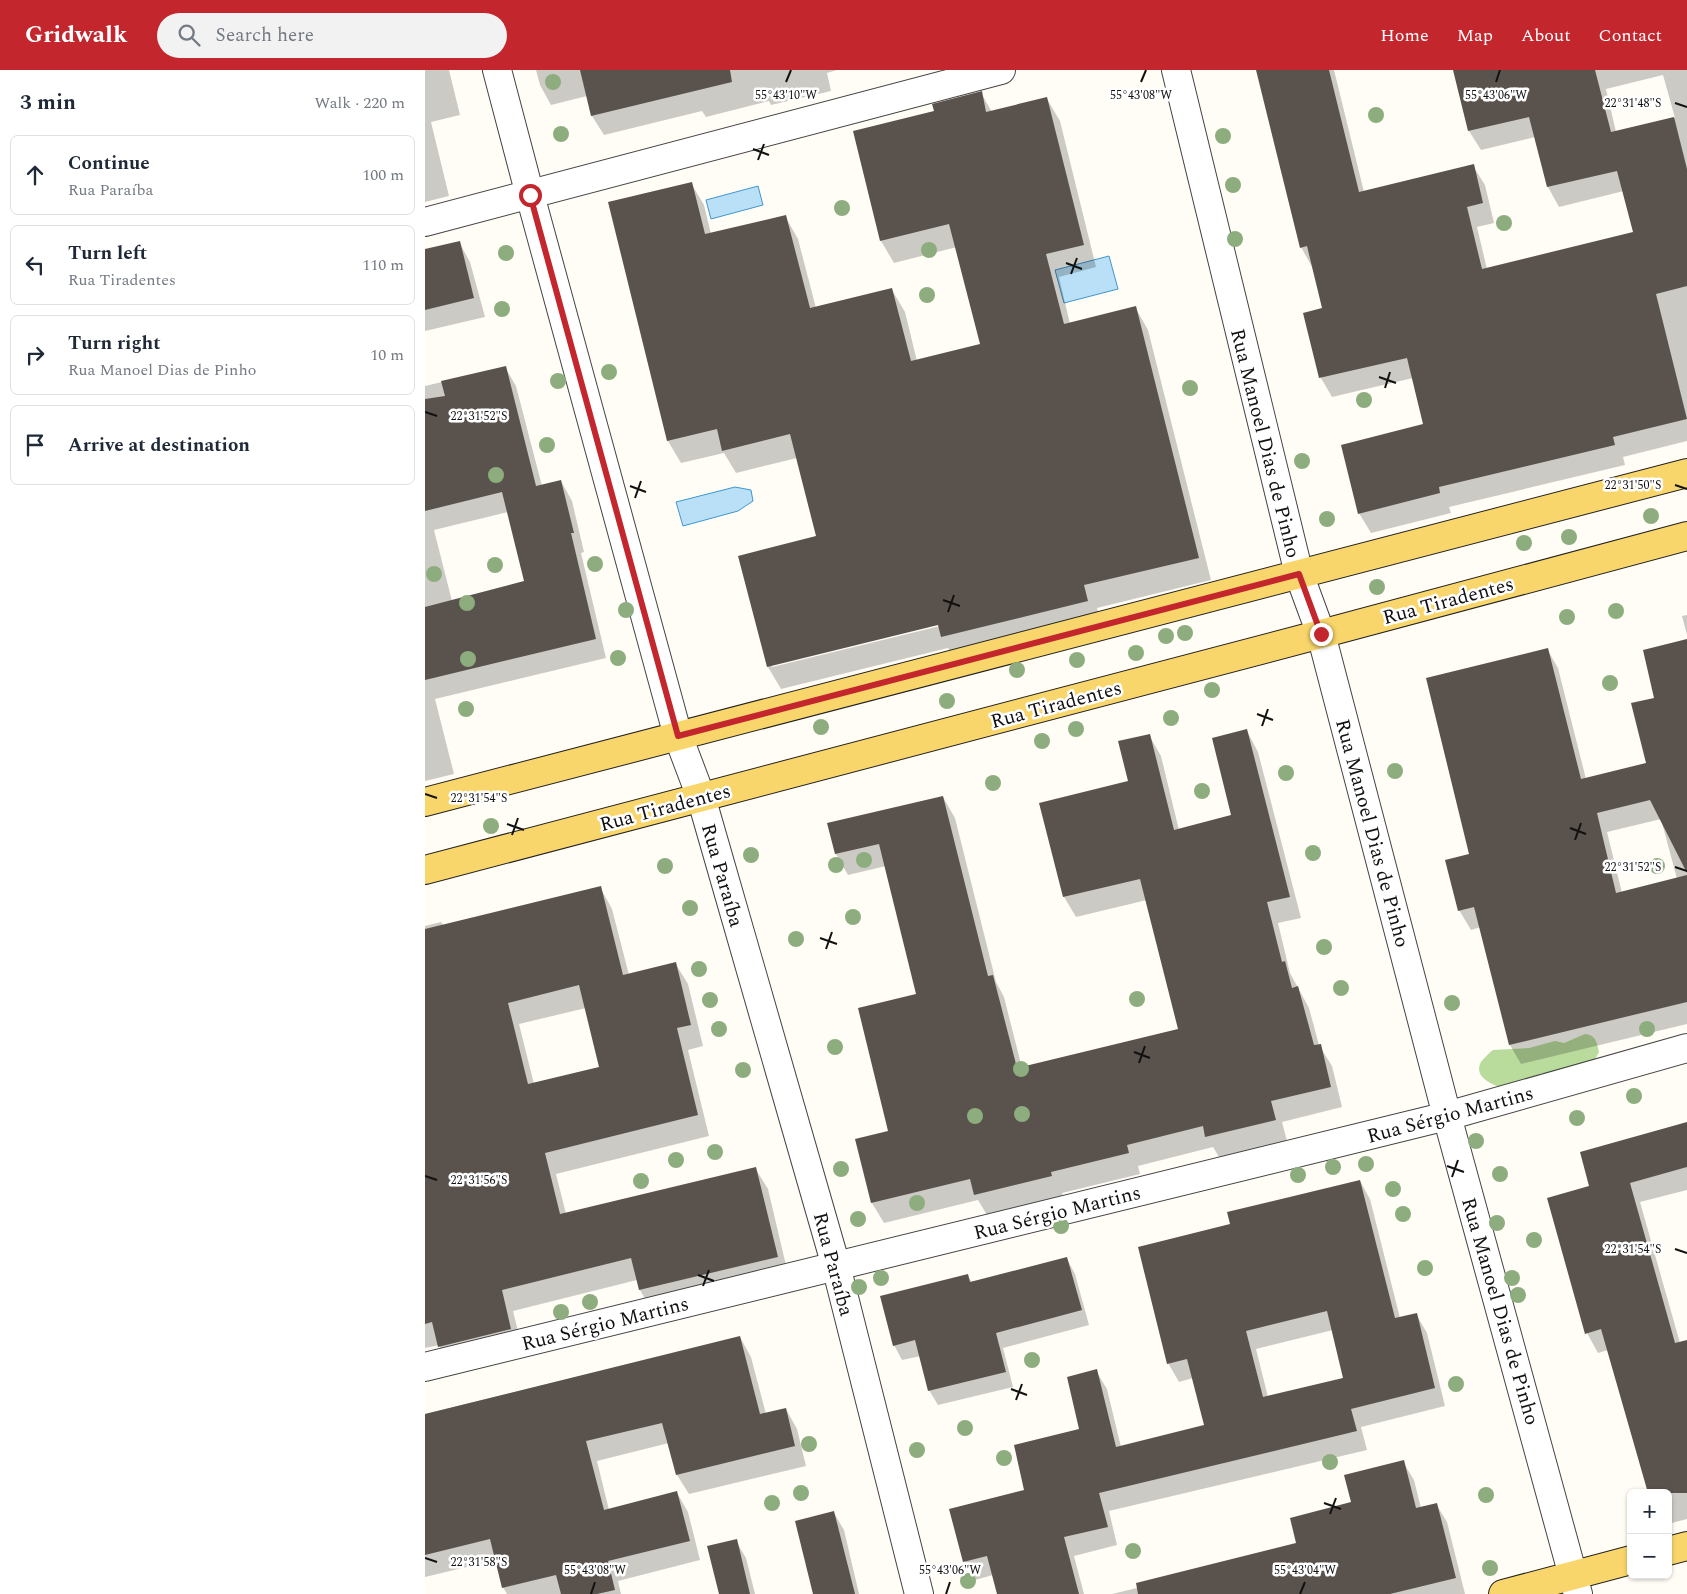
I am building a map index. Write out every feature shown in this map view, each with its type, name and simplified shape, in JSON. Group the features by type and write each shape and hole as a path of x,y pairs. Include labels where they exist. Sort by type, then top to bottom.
{"main road":[{"path":"425,802 1687,473"},
{"name":"Rua Tiradentes","path":"425,870 1687,536"},
{"path":"1672,1550 1687,1546"},
{"path":"1503,1594 1576,1584 1627,1562"}],"street":[{"name":"Rua Paraíba","path":"497,70 678,736 701,797 836,1266 919,1594"},
{"path":"425,222 1001,70"},
{"name":"Rua Manoel Dias de Pinho","path":"1176,70 1299,574 1321,634 1447,1116 1576,1584"},
{"name":"Rua Sérgio Martins","path":"425,1367 1447,1116 1687,1048"}],"green space":[{"path":"1585,1034 1592,1036 1598,1046 1599,1052 1593,1063 1550,1074 1542,1073 1508,1090 1487,1081 1480,1073 1481,1062 1493,1050 1529,1048 1555,1041 1564,1043"}],"water":[{"path":"758,186 763,205 711,219 706,200"},
{"path":"1109,256 1118,289 1064,303 1055,270"},
{"path":"735,487 751,490 753,501 738,511 683,526 676,502"}],"building":[{"path":"580,70 730,70 732,82 591,116"},
{"path":"1256,70 1329,70 1359,192 1474,164 1483,203 1467,207 1482,269 1633,232 1617,171 1547,187 1529,117 1468,131 1453,70 1595,70 1611,132 1674,117 1687,169 1687,286 1656,294 1687,419 1613,437 1615,445 1439,487 1440,493 1358,514 1341,445 1423,424 1407,358 1319,378 1303,313 1322,308 1307,246 1300,248"},
{"path":"982,91 986,112 1047,97 1084,245 1046,254 1064,324 1136,306 1199,558 1084,585 1088,601 941,637 938,625 767,667 738,556 816,536 790,434 722,451 717,429 667,441 608,202 692,182 705,234 786,215 810,308 892,288 911,361 980,344 949,224 880,241 853,131 934,111 932,104"},
{"path":"460,241 474,298 425,310 425,249"},
{"path":"506,366 536,486 561,480 574,533 571,533 596,639 425,680 425,607 524,581 502,492 425,511 425,399 445,396 441,381"},
{"path":"1687,639 1687,873 1650,800 1597,813 1616,893 1687,875 1687,1002 1509,1045 1474,907 1458,911 1445,860 1469,854 1426,678 1548,648 1581,779 1646,763 1631,703 1654,698 1643,650"},
{"path":"1247,729 1290,897 1267,902 1282,962 1285,961 1292,988 1298,986 1314,1045 1321,1044 1331,1087 1271,1101 1276,1120 1205,1137 1203,1126 1127,1145 1129,1153 1051,1172 1052,1176 974,1195 970,1179 871,1203 855,1139 888,1131 858,1008 916,994 879,844 835,854 827,823 943,796 988,976 993,975 1017,1068 1178,1029 1140,879 1063,897 1039,803 1128,781 1118,741 1150,734 1174,830 1231,815 1212,738"},
{"path":"601,886 623,975 676,962 691,1025 677,1028 698,1115 545,1153 560,1214 756,1167 778,1257 639,1290 631,1258 502,1290 511,1329 438,1347 432,1322 425,1324 425,929","holes":["579,985 599,1067 528,1084 508,1003"]},
{"path":"1687,1122 1687,1167 1630,1183 1675,1343 1687,1340 1687,1493 1672,1493 1672,1489 1647,1489 1601,1329 1585,1334 1547,1198 1589,1186 1580,1152"},
{"path":"1360,1180 1395,1318 1417,1313 1435,1388 1351,1409 1357,1431 1099,1493 1108,1527 1064,1537 1079,1594 997,1594 987,1556 963,1562 949,1509 1024,1490 1014,1445 1079,1429 1067,1377 1097,1369 1116,1447 1204,1425 1187,1359 1167,1364 1138,1247 1230,1224 1227,1212","holes":["1327,1311 1343,1378 1263,1397 1246,1331"]},
{"path":"1067,1257 1082,1310 996,1333 1006,1372 928,1391 915,1340 893,1346 880,1296 968,1274 970,1282"},
{"path":"740,1336 760,1414 786,1408 795,1446 676,1475 662,1423 586,1441 604,1510 677,1491 690,1541 608,1561 615,1590 597,1594 561,1594 556,1575 502,1588 490,1539 425,1555 425,1414"},
{"path":"1404,1460 1416,1508 1437,1503 1456,1578 1390,1594 1138,1594 1136,1583 1296,1543 1290,1518 1351,1502 1344,1475"},
{"path":"834,1511 855,1594 813,1594 795,1521"},
{"path":"737,1539 750,1594 719,1594 707,1546"}],"route":[{"path":"530,195 678,736 1299,574 1321,634"}]}
